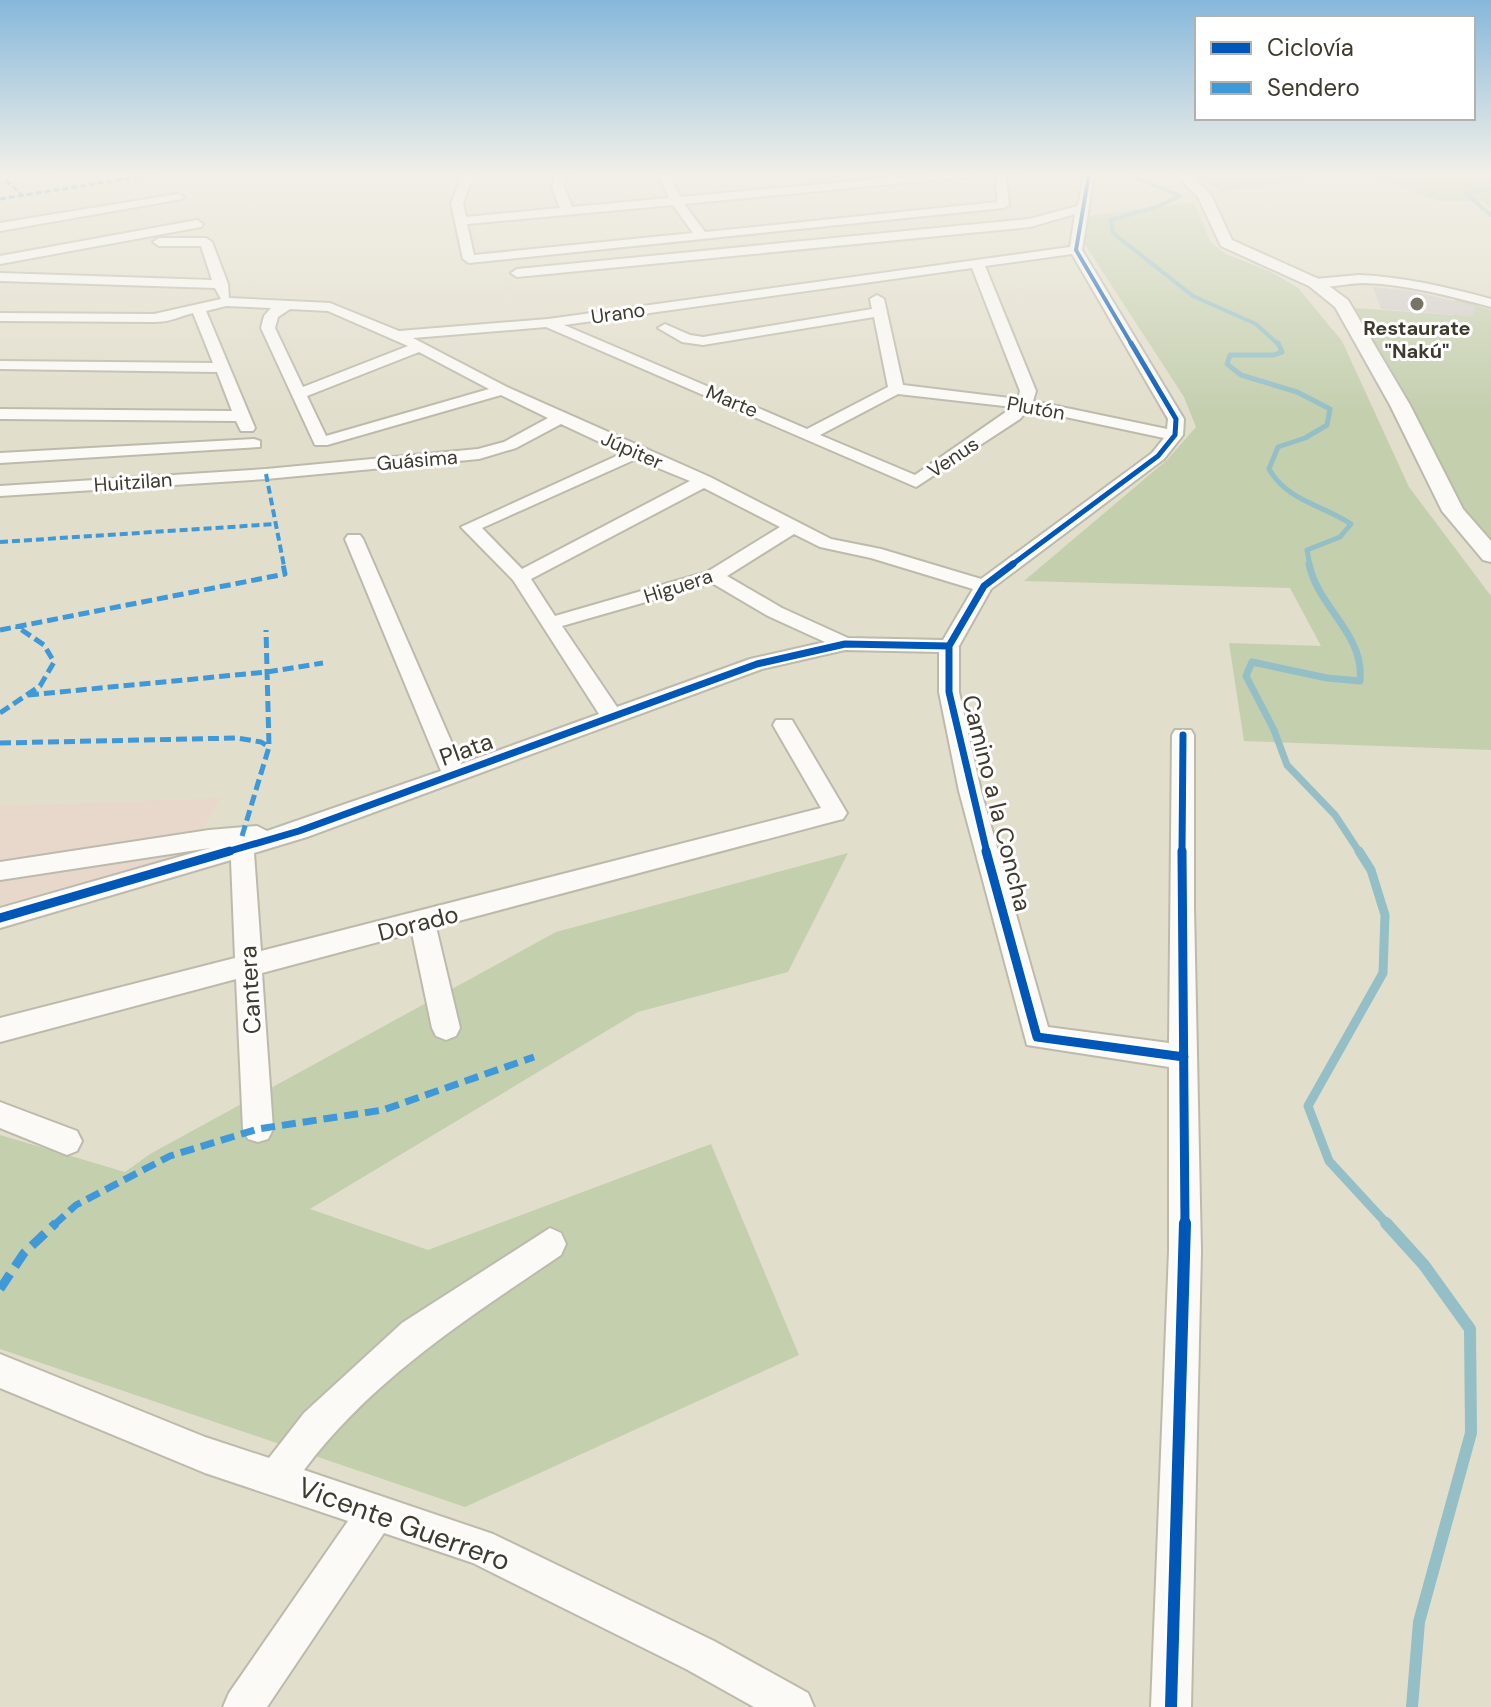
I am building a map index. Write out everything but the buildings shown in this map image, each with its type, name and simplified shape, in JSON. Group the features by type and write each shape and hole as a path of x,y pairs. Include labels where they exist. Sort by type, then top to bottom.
{"street":[{"path":"0,260 36,254"},
{"path":"210,254 226,302"},
{"path":"468,254 469,259 523,254"},
{"path":"517,273 715,254"},
{"name":"Urano","path":"397,335 548,323 1054,254"},
{"path":"949,646 984,586 1158,456 1175,435 1176,419 1078,254"},
{"path":"1244,254 1315,283 1342,304 1400,405 1453,511 1491,555"},
{"path":"978,266 1028,391 1024,404"},
{"path":"0,277 221,284"},
{"path":"11,288 23,277"},
{"path":"810,434 896,389 872,279"},
{"path":"1315,283 1379,280 1422,286 1491,303"},
{"name":"Júpiter","path":"0,317 154,318 200,313 226,302 330,307 397,335 502,390 636,453 704,481 826,543 875,553 984,586"},
{"path":"286,306 268,319 268,328 321,442 502,390"},
{"path":"665,328 687,339 703,341 880,312"},
{"path":"200,313 266,474"},
{"name":"Marte","path":"548,323 916,482"},
{"path":"300,393 419,347"},
{"path":"0,365 223,368"},
{"name":"Plutón","path":"896,389 1024,404 1175,435"},
{"name":"Venus","path":"916,482 1014,416 1024,404"},
{"path":"0,414 242,416"},
{"name":"Guásima","path":"266,474 479,454 510,445 561,417"},
{"path":"0,458 254,444"},
{"path":"613,718 520,577 470,527 636,453"},
{"name":"Huitzilan","path":"0,491 266,474"},
{"path":"520,577 704,481"},
{"name":"Higuera","path":"552,623 714,576 794,526"},
{"path":"354,539 454,774"},
{"path":"714,576 775,612 845,644"},
{"name":"Plata","path":"0,918 299,831 757,664 845,644 949,646"},
{"name":"Camino a la Concha","path":"949,646 949,692 970,791 1037,1037 1184,1057"},
{"name":"Dorado","path":"0,1030 248,964 422,923 835,813 784,725"},
{"path":"1171,1707 1185,1251 1181,907 1183,735"},
{"path":"0,871 209,839 299,831"},
{"name":"Cantera","path":"242,850 258,1129"},
{"path":"422,923 446,1028"},
{"path":"0,1115 67,1141"},
{"path":"276,1478 316,1425 414,1335 550,1244"},
{"name":"Vicente Guerrero","path":"0,1371 205,1455 480,1547 700,1655 794,1707"},
{"path":"243,1707 377,1511"}],"shaded area":[{"path":"220,798 187,860 0,905 0,806"}],"green space":[{"path":"1091,254 1226,254 1271,272 1298,288 1342,341 1409,487 1491,596 1491,750 1244,741 1229,643 1321,646 1290,588 1024,581 1167,460 1196,427 1184,397"},
{"path":"1455,299 1491,310 1491,553 1457,508 1366,329 1341,307 1454,315"},
{"path":"848,853 788,972 638,1012 310,1209 428,1250 711,1144 799,1355 465,1507 0,1349 0,1135 125,1172 150,1154 556,932"}],"waterway":[{"path":"1139,254 1193,296 1256,324 1279,345"},
{"path":"1279,345 1282,352 1274,355 1230,355 1227,364 1241,375 1297,392 1330,409 1327,425 1305,438 1278,447 1269,469 1295,495 1351,524 1340,537 1307,550 1310,566"},
{"path":"1309,564 1321,594 1355,649 1360,664 1360,681 1327,678 1252,662 1246,676 1274,730 1287,765 1335,815 1360,853"},
{"path":"1359,851 1371,870 1385,915 1383,973 1308,1106 1329,1161 1388,1225"},
{"path":"1386,1223 1424,1265 1470,1329 1471,1433 1419,1622 1412,1707"}],"marked path":[{"path":"0,630 285,574 266,474"},
{"path":"0,542 276,524"},
{"path":"0,713 40,686 47,679 54,662 44,645 16,626"},
{"path":"242,836 269,747 266,630"},
{"path":"28,695 267,672 323,663"},
{"path":"0,743 237,738 261,742 269,747"},
{"path":"0,1289 24,1253 76,1205 170,1156 258,1129 383,1110 534,1057"}],"cycle path":[{"path":"1078,254 1176,419 1175,435 1158,456 984,586 949,646 949,692 970,791 1037,1037 1184,1057"},
{"path":"0,918 299,831 757,664 845,644 949,646"},
{"path":"1171,1707 1185,1251 1181,907 1183,735"}],"place":[{"name":"Restaurate \"Nakú\"","path":"1417,304"}]}
